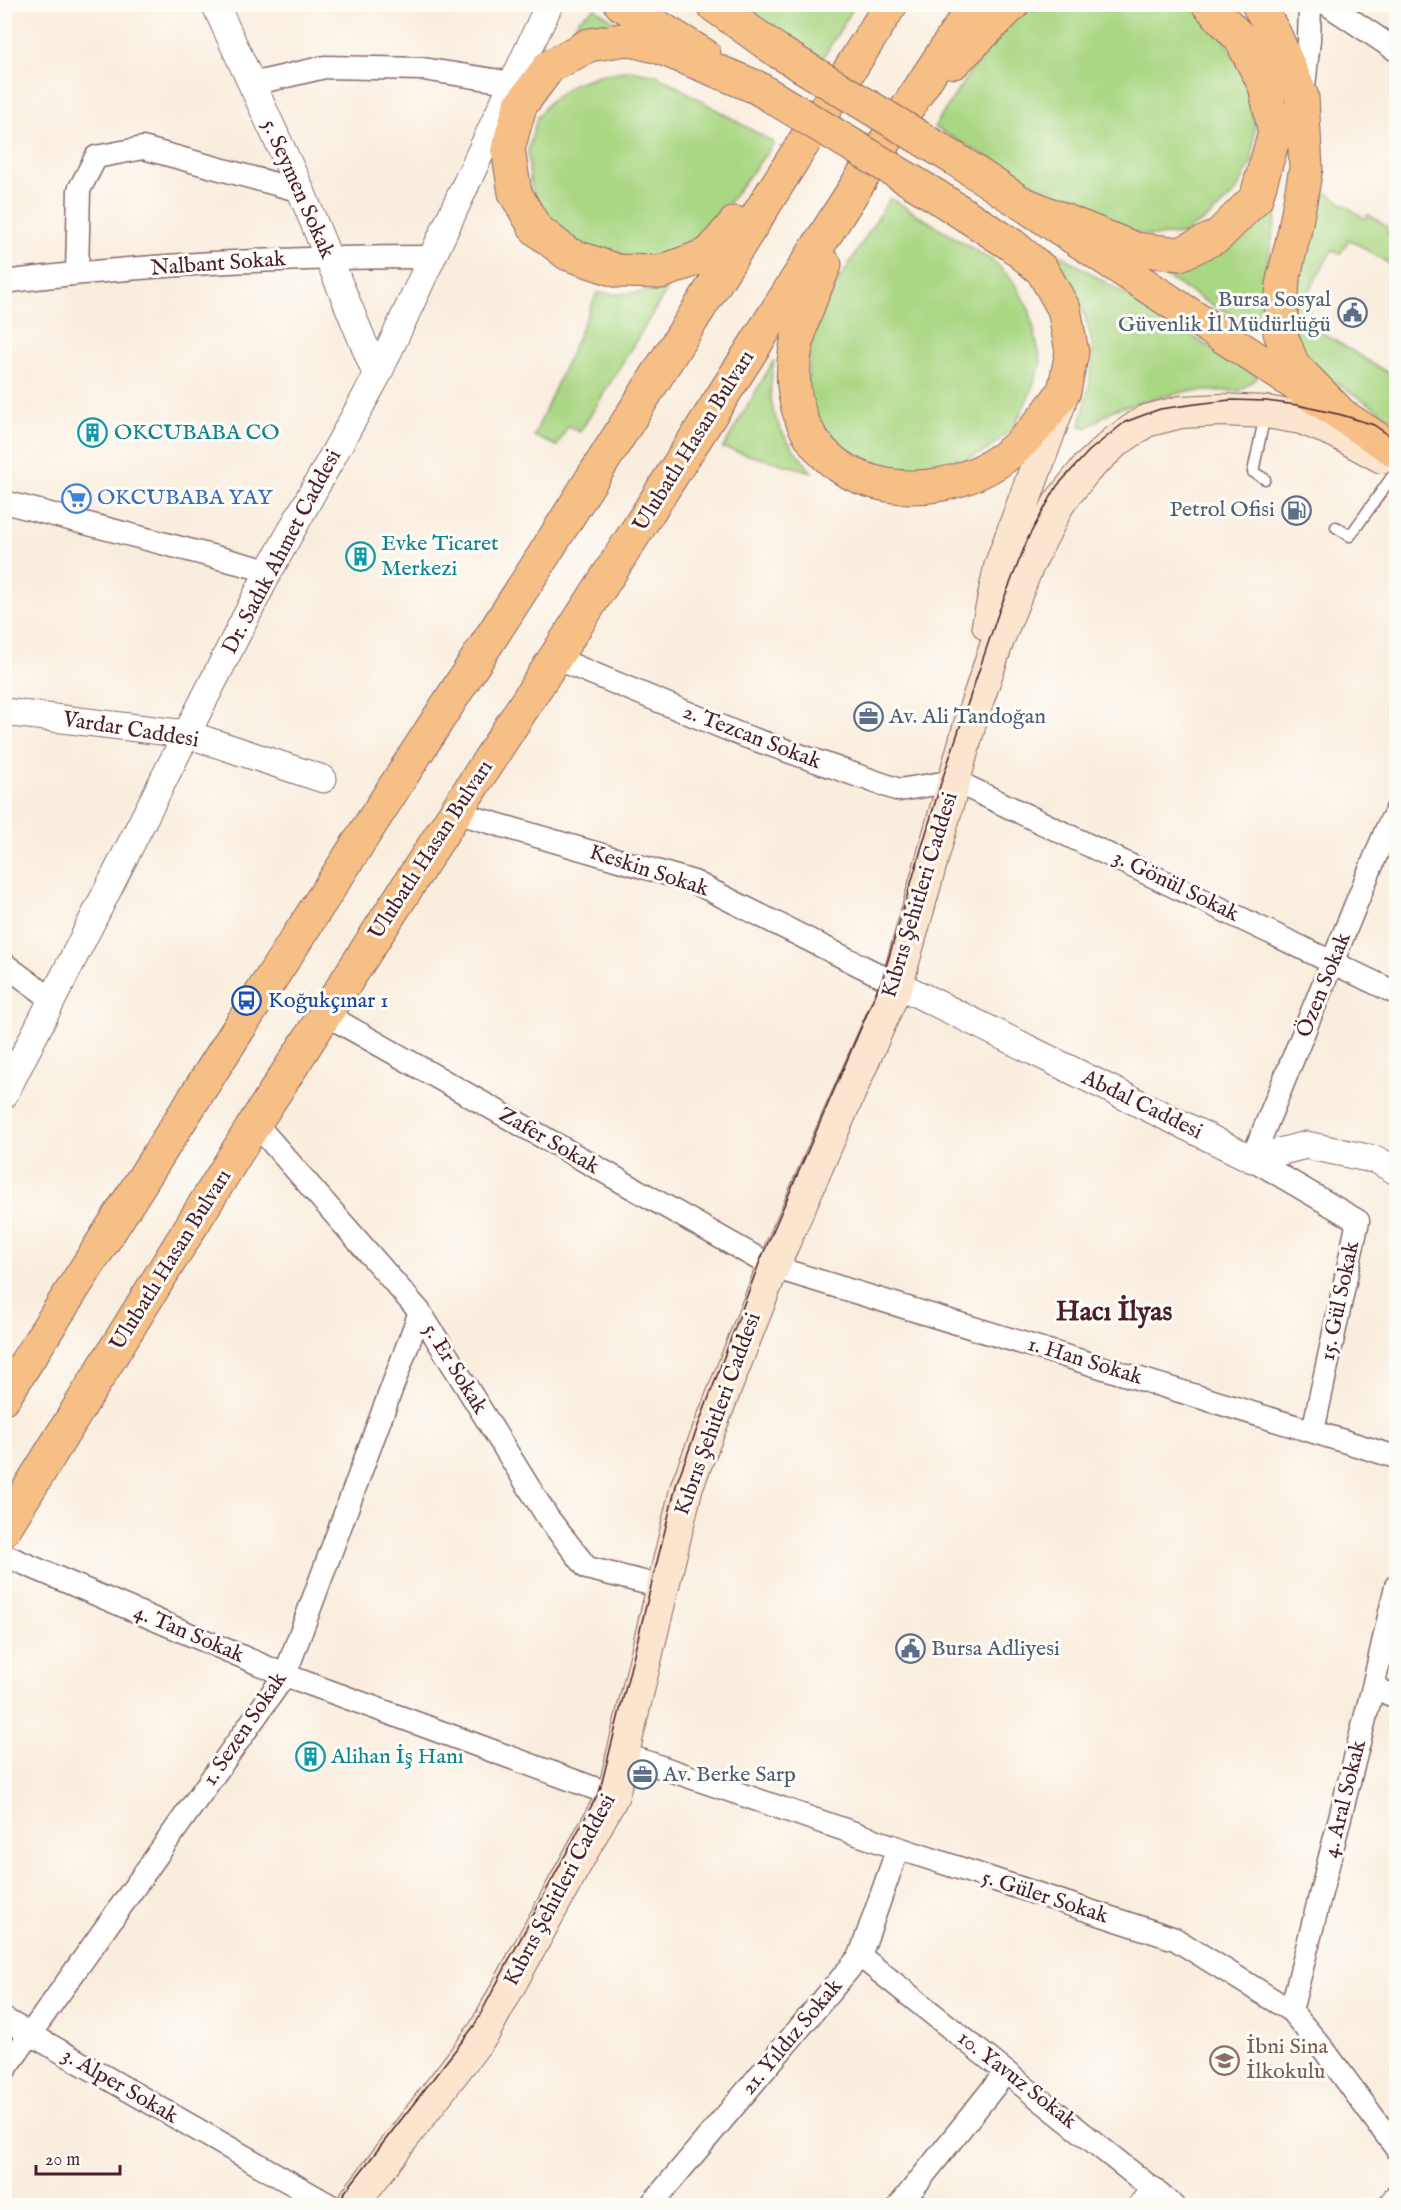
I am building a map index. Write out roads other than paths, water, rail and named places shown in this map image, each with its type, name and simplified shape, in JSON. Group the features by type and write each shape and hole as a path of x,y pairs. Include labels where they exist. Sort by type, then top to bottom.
{"main road":[{"path":"621,4 936,196 1011,245 1042,270 1064,309 1071,352 1064,391 1000,567 971,720"},
{"path":"699,4 955,159 1396,451"},
{"path":"712,4 779,52"},
{"path":"849,68 877,4"},
{"path":"4,1397 536,569 891,4"},
{"path":"975,4 864,174 801,322 795,358 794,387 800,416 814,443 837,466 867,481 896,488 930,486 968,477 1002,459 1034,431 1064,391"},
{"path":"911,103 1013,4"},
{"path":"1022,203 1136,249 1180,254 1218,236 1256,198 1275,133 1265,86 1240,38 1208,4"},
{"path":"1258,4 1275,34 1302,97 1306,168 1294,234 1282,280 1280,333 1293,365 1342,415"},
{"path":"756,87 659,47 627,39 589,45 549,67 520,106 508,149 515,193 536,229 568,254 618,271 661,272 710,254 804,142"},
{"name":"Ulubatlı Hasan Bulvarı","path":"4,1529 255,1123 864,174"},
{"path":"971,720 998,640 1027,567 1059,502 1086,469 1115,442 1146,421 1181,412 1221,410 1266,412 1301,418 1396,464"},
{"name":"Kıbrıs Şehitleri Caddesi","path":"351,2205 483,2032 613,1795 687,1486 773,1267 897,984 971,720"}],"street":[{"name":"5. Seymen Sokak","path":"215,4 302,190 377,376"},
{"name":"Dr. Sadık Ahmet Caddesi","path":"4,1095 270,571 377,376 548,7 547,4"},
{"path":"1302,97 1309,40 1310,4"},
{"path":"1326,4 1396,50"},
{"path":"252,84 325,67 423,69 513,82"},
{"path":"77,273 79,190 96,156 142,148 302,190"},
{"name":"Nalbant Sokak","path":"4,282 77,273 328,257 433,256"},
{"path":"4,502 270,571"},
{"name":"2. Tezcan Sokak","path":"555,658 739,734 899,790 954,781"},
{"name":"Vardar Caddesi","path":"4,712 187,734 323,779"},
{"name":"3. Gönül Sokak","path":"954,781 1396,993"},
{"name":"Özen Sokak","path":"1252,1159 1387,828 1396,811"},
{"name":"Keskin Sokak","path":"455,812 694,882 897,984"},
{"path":"4,964 53,1000"},
{"name":"Abdal Caddesi","path":"897,984 1252,1159"},
{"name":"Zafer Sokak","path":"325,1014 773,1267"},
{"name":"5. Er Sokak","path":"255,1123 420,1312 549,1518 587,1568 663,1587"},
{"path":"1252,1159 1306,1145 1377,1160 1396,1171"},
{"name":"15. Gül Sokak","path":"1252,1159 1358,1221 1313,1431"},
{"name":"1. Han Sokak","path":"773,1267 1396,1457"},
{"name":"1. Sezen Sokak","path":"4,2071 285,1675 420,1312"},
{"name":"4. Tan Sokak","path":"4,1555 285,1675 613,1795"},
{"name":"4. Aral Sokak","path":"1291,2011 1373,1687 1396,1586"},
{"path":"1373,1687 1396,1697"},
{"name":"5. Güler Sokak","path":"623,1754 1174,1939 1291,2011 1324,2050 1396,2148"},
{"name":"21. Yıldız Sokak","path":"651,2205 860,1956 898,1848"},
{"name":"10. Yavuz Sokak","path":"860,1956 1006,2072 1146,2197 1174,2205"},
{"name":"3. Alper Sokak","path":"4,2019 331,2205"},
{"path":"900,2205 1006,2072"},
{"path":"1389,2205 1396,2196"}],"lane":[{"path":"1265,479 1253,471 1266,412"},
{"path":"1336,527 1350,536 1396,471"}],"tram line":[{"path":"334,2206 474,2026 600,1790 677,1482 760,1261 883,977 941,783 999,611 1029,536 1057,486 1089,451 1125,422 1160,409 1196,404 1230,400 1297,405 1374,425 1396,440"}],"place":[{"name":"Bursa Sosyal Güvenlik İl Müdürlüğü","path":"1352,313"},
{"name":"OKCUBABA CO","path":"93,433"},
{"name":"OKCUBABA YAY","path":"76,498"},
{"name":"Petrol Ofisi","path":"1296,510"},
{"name":"Evke Ticaret Merkezi","path":"360,557"},
{"name":"Av. Ali Tandoğan","path":"868,717"},
{"name":"Koğukçınar 1","path":"247,1001"},
{"name":"Bursa Adliyesi","path":"910,1649"},
{"name":"Alihan İş Hanı","path":"310,1757"},
{"name":"Av. Berke Sarp","path":"642,1775"},
{"name":"İbni Sina İlkokulu","path":"1225,2060"}],"district":[{"name":"Hacı İlyas","path":"1114,1312"}]}
